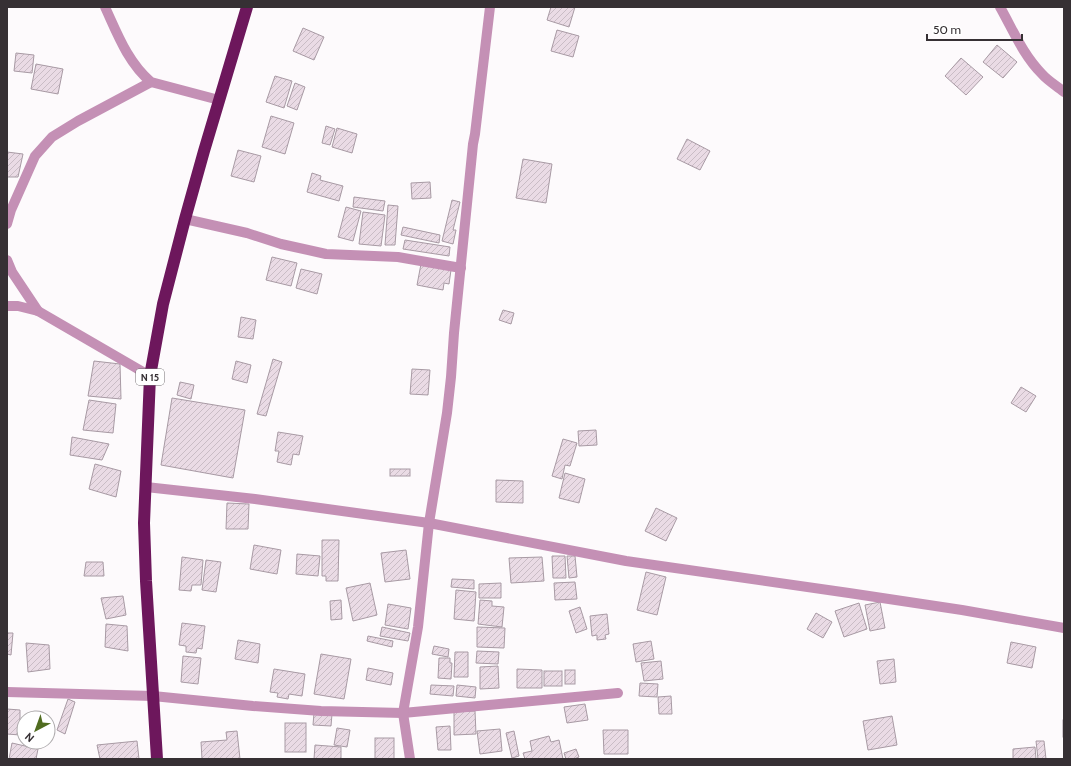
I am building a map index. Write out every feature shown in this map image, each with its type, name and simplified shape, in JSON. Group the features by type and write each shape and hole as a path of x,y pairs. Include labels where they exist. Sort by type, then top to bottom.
{"highway":[{"name":"N 15","path":"157,759 144,523 150,376 163,304 185,219 247,7"}],"street":[{"path":"105,7 126,52 143,75 151,82 219,100"},
{"path":"410,759 403,713 418,627 429,523 447,413 473,144 490,7"},
{"path":"1000,7 1015,37 1027,56 1042,74 1064,92"},
{"path":"7,224 11,210 35,156 52,137 78,121 151,82"},
{"path":"185,219 326,254 398,257 460,268"},
{"path":"7,260 12,272 38,311"},
{"path":"7,306 18,306 38,311 150,376"},
{"path":"146,487 263,500 429,523 626,562 947,607 1064,628"},
{"path":"7,692 153,696 321,711 403,713 618,693"}],"building":[{"path":"551,7 575,7 569,27 547,20"},
{"path":"303,28 324,37 314,60 293,51"},
{"path":"557,30 579,36 573,57 551,51"},
{"path":"997,45 1017,62 1003,78 983,62"},
{"path":"16,53 34,55 32,73 14,71"},
{"path":"961,58 983,77 966,95 945,76"},
{"path":"36,64 63,69 58,94 31,89"},
{"path":"275,76 292,81 284,108 266,102"},
{"path":"295,83 305,87 297,110 287,106"},
{"path":"271,116 294,123 285,154 262,147"},
{"path":"326,126 335,129 330,145 322,143"},
{"path":"337,128 357,134 352,153 332,147"},
{"path":"687,139 710,151 700,170 677,159"},
{"path":"238,150 261,156 254,182 231,176"},
{"path":"7,152 23,154 18,177 7,177"},
{"path":"523,159 552,164 546,203 516,198"},
{"path":"312,173 321,176 320,180 343,186 339,201 307,192"},
{"path":"430,182 431,198 412,199 411,183"},
{"path":"354,197 385,201 383,211 353,207"},
{"path":"452,200 460,202 453,230 456,230 453,244 442,241"},
{"path":"388,205 398,206 395,245 385,245"},
{"path":"346,207 361,211 353,241 338,237"},
{"path":"363,212 385,215 381,246 359,244"},
{"path":"403,227 440,235 439,243 401,235"},
{"path":"405,240 450,247 449,256 403,249"},
{"path":"272,257 297,263 291,286 266,280"},
{"path":"421,264 451,270 449,284 444,283 443,290 417,285"},
{"path":"301,269 322,274 317,294 296,288"},
{"path":"503,310 514,313 511,324 499,320"},
{"path":"241,317 256,320 253,339 238,337"},
{"path":"273,359 282,362 266,416 257,414"},
{"path":"94,361 120,364 121,399 88,396"},
{"path":"236,361 251,365 247,383 232,379"},
{"path":"412,369 430,370 428,395 410,394"},
{"path":"180,382 194,385 191,399 177,395"},
{"path":"1021,387 1036,396 1026,412 1011,403"},
{"path":"172,398 245,410 233,478 161,465"},
{"path":"89,400 116,404 113,433 83,430"},
{"path":"596,430 597,445 579,446 578,431"},
{"path":"278,432 303,436 299,455 293,454 291,465 277,462 279,451 275,451"},
{"path":"72,437 109,444 102,460 70,455"},
{"path":"563,439 577,443 570,466 565,465 562,479 552,476"},
{"path":"95,464 121,471 116,497 89,489"},
{"path":"390,469 410,469 410,476 390,476"},
{"path":"565,473 585,479 579,503 559,498"},
{"path":"496,480 523,481 523,503 496,502"},
{"path":"227,503 249,504 248,529 226,529"},
{"path":"656,508 677,518 666,541 645,531"},
{"path":"322,540 339,540 338,581 326,581 326,576 322,576"},
{"path":"254,545 281,550 277,574 250,569"},
{"path":"406,550 410,579 385,582 381,553"},
{"path":"297,554 320,556 318,576 296,574"},
{"path":"552,556 565,556 566,578 553,578"},
{"path":"567,556 575,556 577,577 569,578"},
{"path":"182,557 203,560 201,585 192,585 191,591 179,590"},
{"path":"542,557 544,581 511,583 509,558"},
{"path":"206,560 221,562 216,592 202,590"},
{"path":"86,562 103,562 104,576 84,576"},
{"path":"646,572 666,577 657,615 637,610"},
{"path":"452,579 474,580 474,589 451,587"},
{"path":"575,582 577,599 555,600 554,583"},
{"path":"370,583 377,615 353,621 346,588"},
{"path":"501,583 501,598 479,598 479,584"},
{"path":"456,590 476,592 474,621 454,619"},
{"path":"123,596 126,615 106,619 101,598"},
{"path":"341,600 342,619 331,620 330,601"},
{"path":"480,600 492,601 492,606 504,607 502,627 478,624"},
{"path":"880,602 885,628 870,631 865,605"},
{"path":"859,603 867,629 844,637 835,611"},
{"path":"388,604 411,608 408,629 385,625"},
{"path":"580,607 587,629 576,633 569,611"},
{"path":"816,613 832,622 823,638 807,629"},
{"path":"607,614 609,634 605,635 606,639 597,640 597,635 592,636 590,616"},
{"path":"182,623 205,626 202,649 197,648 196,653 186,652 186,646 179,645"},
{"path":"106,624 127,626 128,651 105,647"},
{"path":"382,627 410,633 408,641 380,636"},
{"path":"477,627 505,628 504,648 477,647"},
{"path":"7,633 13,633 11,655 7,654"},
{"path":"368,636 393,641 392,647 367,641"},
{"path":"238,640 260,644 258,663 235,659"},
{"path":"651,641 654,659 636,662 633,644"},
{"path":"1011,642 1036,647 1032,668 1007,663"},
{"path":"26,643 49,645 50,669 28,672"},
{"path":"434,646 449,649 448,657 432,654"},
{"path":"477,651 499,652 498,664 476,663"},
{"path":"455,652 468,652 468,677 454,677"},
{"path":"321,654 351,659 344,699 314,694"},
{"path":"183,656 201,658 198,684 181,682"},
{"path":"439,658 450,658 450,663 452,663 451,679 438,678"},
{"path":"894,659 896,682 880,684 877,661"},
{"path":"661,661 663,679 644,681 641,663"},
{"path":"498,666 499,688 480,689 480,667"},
{"path":"368,668 393,673 391,685 366,680"},
{"path":"274,669 305,674 302,696 289,694 288,699 277,697 278,693 270,692"},
{"path":"517,669 542,670 542,688 517,688"},
{"path":"565,670 575,670 575,684 565,684"},
{"path":"544,671 562,671 562,686 544,686"},
{"path":"640,683 658,684 657,697 639,696"},
{"path":"431,685 454,686 453,696 430,694"},
{"path":"457,685 476,687 475,698 456,696"},
{"path":"671,696 672,714 659,714 658,697"},
{"path":"68,699 75,702 65,734 57,730"},
{"path":"585,704 588,720 567,723 564,707"},
{"path":"7,709 20,710 16,710 16,735 7,734"},
{"path":"475,711 476,734 454,735 454,712"},
{"path":"314,713 332,714 331,726 313,725"},
{"path":"892,716 897,745 868,750 863,721"},
{"path":"1064,720 1064,737 1063,737"},
{"path":"285,723 306,723 306,752 285,752"},
{"path":"450,726 451,750 438,750 436,727"},
{"path":"337,728 350,730 347,747 334,745"},
{"path":"500,729 502,751 480,754 477,731"},
{"path":"603,730 628,730 628,754 604,754"},
{"path":"237,731 240,759 202,759 201,742 227,740 226,732"},
{"path":"514,731 519,756 512,758 506,733"},
{"path":"549,736 551,742 559,740 563,759 525,759 523,753 532,751 530,741"},
{"path":"375,738 394,738 394,759 375,759"},
{"path":"137,741 139,759 100,759 97,745"},
{"path":"1036,741 1044,741 1046,759 1038,759"},
{"path":"12,743 16,744 16,750 38,750 36,759 9,759"},
{"path":"315,745 341,747 341,759 314,759"},
{"path":"1035,747 1036,759 1013,759 1013,749"},
{"path":"576,749 579,757 574,759 566,759 564,753"}]}
